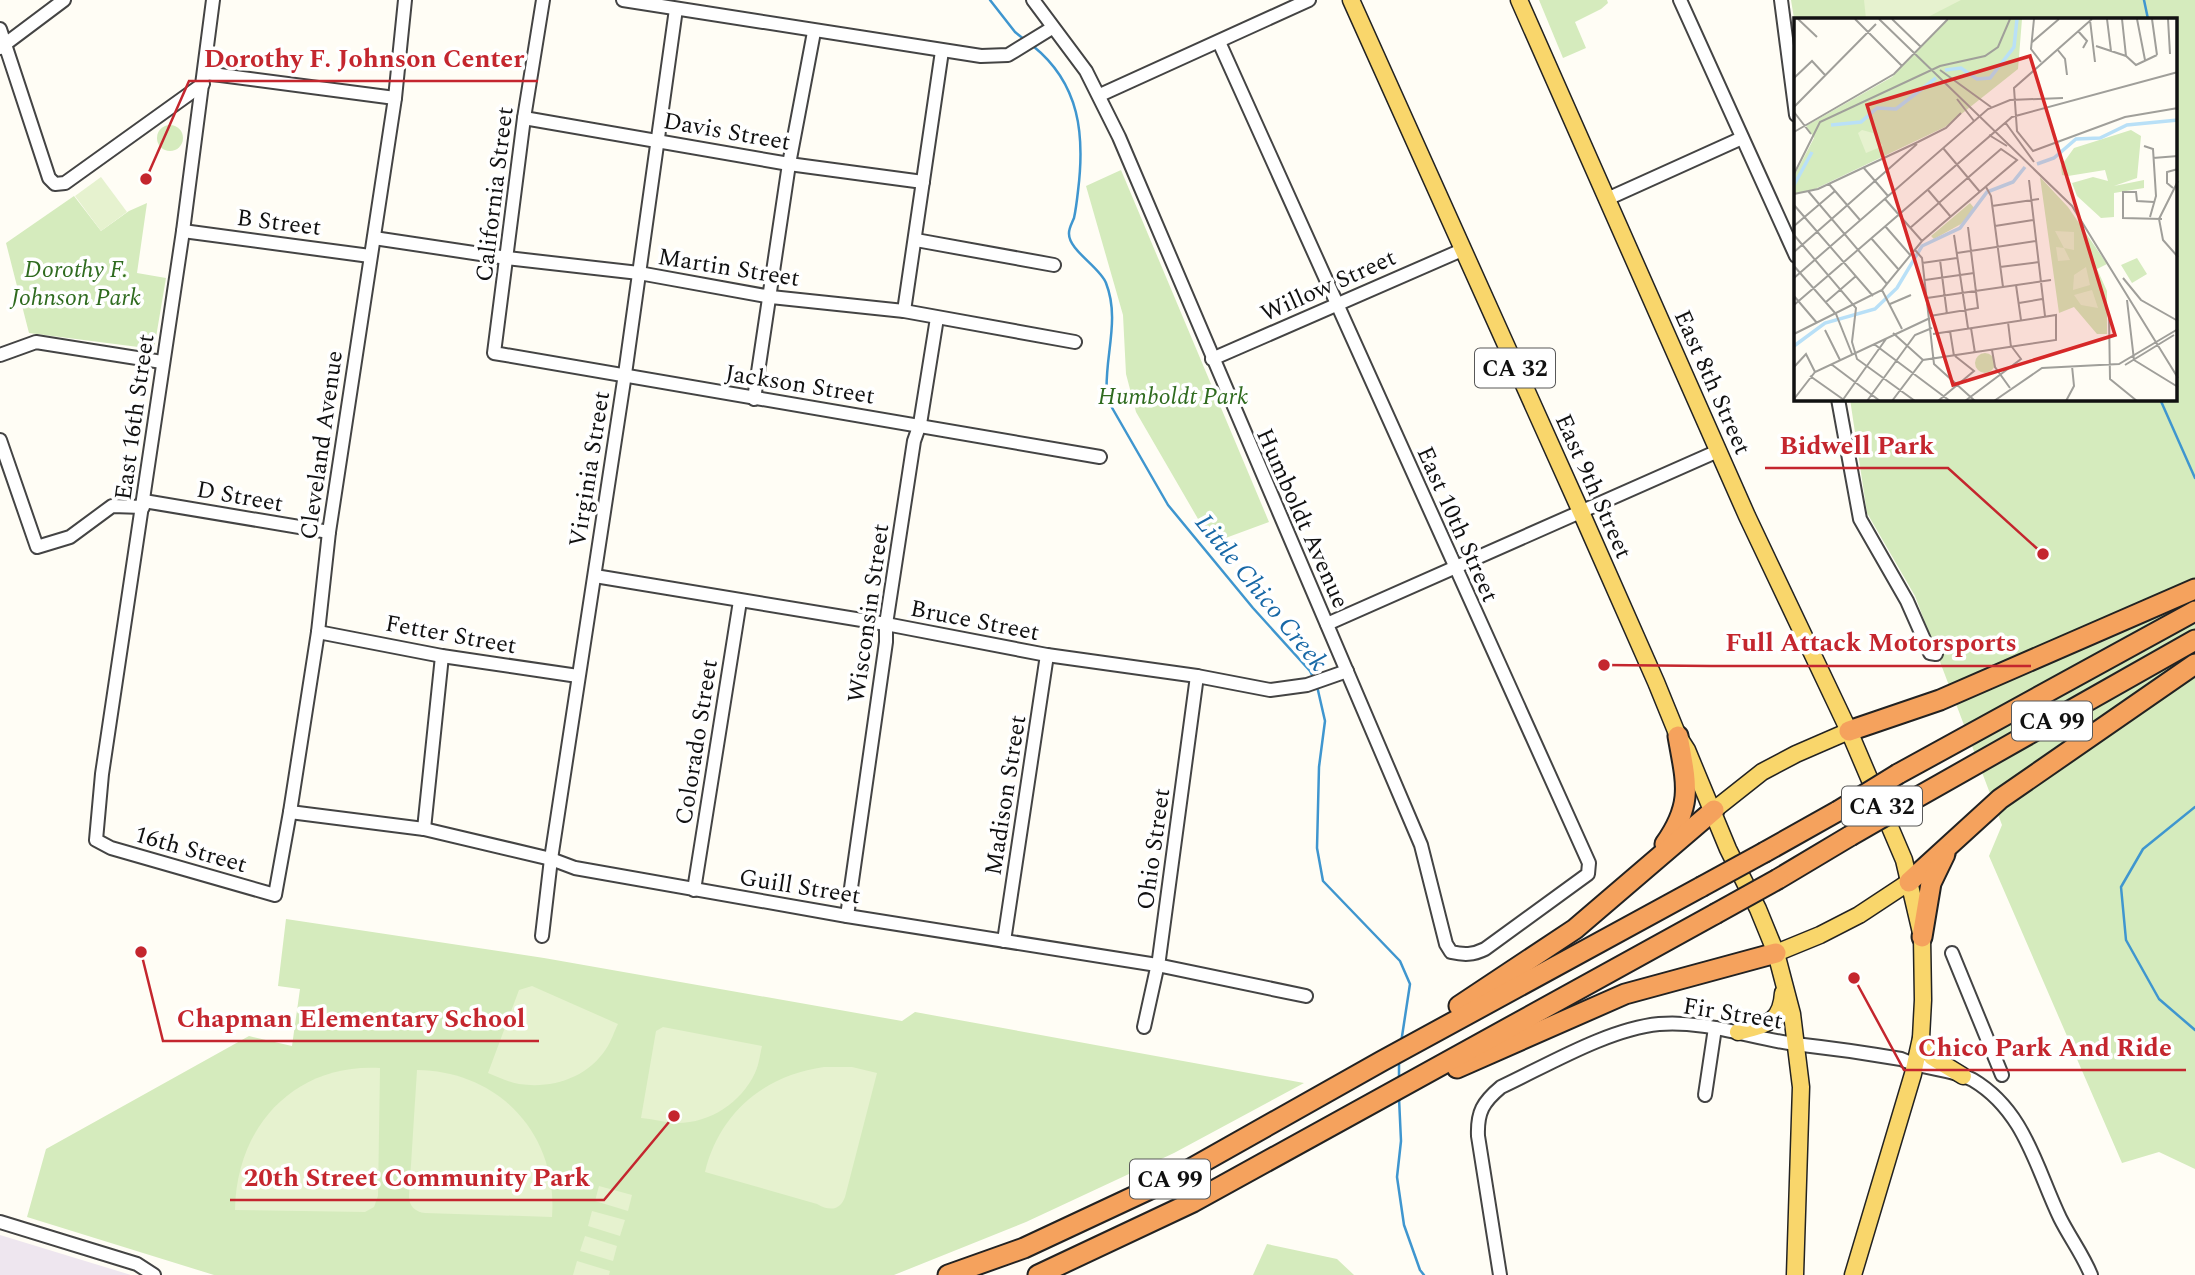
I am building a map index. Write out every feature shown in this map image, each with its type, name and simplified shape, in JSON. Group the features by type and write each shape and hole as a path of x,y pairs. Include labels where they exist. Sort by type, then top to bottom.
{"highway":[{"path":"1849,731 1940,700 2195,589"},
{"name":"CA 99","path":"948,1275 1024,1248 1178,1175 1382,1061 1421,1035 1701,887 1838,811 1898,774 2191,614"},
{"name":"CA 99","path":"1038,1275 1193,1202 1778,879 2195,640"},
{"path":"1909,882 2000,799 2195,664"},
{"path":"1621,890 1665,844 1683,812 1687,786 1678,736"},
{"path":"1421,1035 1575,929 1714,810"},
{"path":"1922,937 1931,883 1951,844"},
{"path":"1420,1076 1438,1076 1625,994 1776,953"}],"main road":[{"name":"East 9th Street","path":"1351,0 1581,512 1678,736 1688,750 1728,849 1776,953"},
{"name":"East 8th Street","path":"1519,0 1718,451 1849,731 1904,860 1922,937 1921,1038 1915,1066"},
{"path":"1714,810 1762,772 1849,731"},
{"path":"1776,953 1860,915 1909,882"},
{"name":"CA 32","path":"1776,953 1792,1014 1801,1087 1795,1275"},
{"path":"1738,1032 1767,1024 1777,1017 1782,1007 1784,983"},
{"path":"1921,1038 1932,1057 1963,1076"},
{"name":"CA 32","path":"1853,1275 1915,1066"}],"street":[{"path":"3,46 64,0"},
{"name":"East 16th Street","path":"96,840 104,762 183,231 213,0"},
{"name":"Cleveland Avenue","path":"275,895 290,812 329,532 395,98 405,0"},
{"name":"California Street","path":"494,353 524,118 543,0"},
{"path":"623,0 981,56 1008,55 1052,28"},
{"name":"Humboldt Avenue","path":"1033,0 1086,71 1100,95 1327,624 1341,673 1421,845 1434,903 1446,944 1451,952"},
{"path":"1100,95 1309,0"},
{"path":"1680,0 1794,252"},
{"path":"1781,0 1794,100"},
{"name":"Virginia Street","path":"541,936 677,9"},
{"path":"0,29 3,46 49,178 55,184 65,183 204,78 395,98"},
{"path":"754,399 789,164 814,32"},
{"name":"East 10th Street","path":"1219,42 1589,863 1588,874 1485,949 1464,955 1451,952"},
{"path":"904,312 942,51"},
{"name":"Davis Street","path":"524,118 789,164 923,182"},
{"path":"1607,199 1742,138"},
{"name":"B Street","path":"183,231 370,256"},
{"name":"Martin Street","path":"374,238 507,258 639,273 771,297 904,312 1075,342"},
{"path":"916,240 1054,265"},
{"name":"Willow Street","path":"1212,359 1462,250"},
{"name":"Wisconsin Street","path":"847,916 886,642 886,624 914,441 920,424 937,318"},
{"path":"0,355 36,342 162,362"},
{"name":"Jackson Street","path":"494,353 1100,457"},
{"path":"1838,401 1860,519 1907,601 1930,653 1936,654"},
{"name":"D Street","path":"0,440 37,547 70,537 112,506 143,504 329,532"},
{"path":"1327,624 1718,451"},
{"name":"Bruce Street","path":"595,576 886,624 1047,655 1197,676 1269,690 1307,685 1341,673"},
{"name":"Colorado Street","path":"694,890 740,600"},
{"name":"Fetter Street","path":"317,632 442,656 578,676"},
{"name":"Madison Street","path":"1004,941 1047,655"},
{"path":"424,830 442,656"},
{"name":"Ohio Street","path":"1144,1027 1157,965 1197,676"},
{"name":"Guill Street","path":"290,812 424,830 551,859 575,868 847,916 1157,965 1306,996"},
{"name":"16th Street","path":"96,840 111,848 275,895"},
{"path":"1952,953 2002,1075 2000,1086 1993,1095"},
{"name":"Fir Street","path":"1500,1275 1477,1120 1480,1109 1488,1098 1501,1087 1616,1033 1659,1024 1715,1028 1795,1044 1901,1059 1915,1066"},
{"path":"1705,1095 1715,1028"},
{"path":"1915,1066 1963,1076 1993,1095 2006,1108 2025,1135 2060,1218 2082,1252 2091,1275"},
{"path":"0,1222 137,1264 154,1275"}],"shaded area":[{"path":"0,1235 131,1275 0,1275"}],"green space":[{"path":"1539,0 1607,0 1608,3 1575,22 1586,48 1563,58"},
{"path":"1791,0 2195,0 2195,1169 2159,1152 2122,1163 1989,856 2002,825 1915,596 1867,513 1850,401 2178,401 2178,18 1794,19"},
{"path":"1864,0 1961,0 1926,18 1866,18"},
{"path":"170,125 179,129 183,138 179,147 170,151 161,147 157,138 161,129"},
{"name":"Humboldt Park","path":"1121,170 1269,522 1212,543 1136,412 1126,374 1123,315 1086,186"},
{"path":"101,177 127,212 101,231 75,196"},
{"name":"Dorothy F. Johnson Park","path":"74,196 101,231 129,211 147,203 137,273 166,278 154,349 29,333 6,243"},
{"path":"286,919 544,958 902,1021 915,1012 1304,1083 1174,1153 1026,1222 894,1275 214,1275 27,1217 46,1149 249,1036 292,1046 300,989 278,986"},
{"path":"532,986 618,1024 608,1046 598,1059 579,1074 556,1083 515,1083 488,1073 519,990"},
{"path":"663,1027 762,1046 749,1084 722,1110 700,1120 675,1123 641,1118 656,1031"},
{"path":"824,1067 852,1067 877,1073 845,1197 840,1205 826,1208 705,1172 721,1132 748,1100 782,1078"},
{"path":"380,1068 378,1196 374,1207 365,1212 235,1210 238,1180 246,1152 259,1127 276,1106 297,1089 321,1076 349,1069"},
{"path":"417,1070 447,1073 474,1082 497,1095 518,1113 534,1134 545,1159 551,1187 552,1217 425,1213 413,1208 409,1196"},
{"path":"599,1186 632,1195 628,1211 595,1201"},
{"path":"592,1211 625,1220 620,1236 588,1226"},
{"path":"585,1236 617,1246 613,1261 580,1251"},
{"path":"1267,1244 1337,1259 1354,1275 1253,1275"},
{"path":"577,1261 610,1271 609,1275 573,1275"}],"waterway":[{"name":"Little Chico Creek","path":"990,0 1015,32 1025,40"},
{"path":"2144,0 2148,18"},
{"name":"Little Chico Creek","path":"1033,46 1061,77 1076,112 1081,150 1080,170 1074,218 1069,233 1074,246 1103,277 1110,297 1112,326 1107,399 1168,505 1313,677"},
{"path":"2161,401 2195,478"},
{"name":"Little Chico Creek","path":"1317,686 1325,721 1319,767 1317,848 1323,881 1400,961 1410,984 1401,1043"},
{"path":"2195,807 2143,849 2121,887 2126,940 2159,999 2195,1030"},
{"name":"Little Chico Creek","path":"1399,1060 1399,1081"},
{"name":"Little Chico Creek","path":"1399,1098 1401,1141 1397,1177 1404,1225 1424,1275"}],"place":[{"name":"Dorothy F. Johnson Center","path":"146,179"},
{"name":"Bidwell Park","path":"2043,554"},
{"name":"Full Attack Motorsports","path":"1604,665"},
{"name":"Chapman Elementary School","path":"141,952"},
{"name":"Chico Park And Ride","path":"1854,978"},
{"name":"20th Street Community Park","path":"674,1116"}]}
